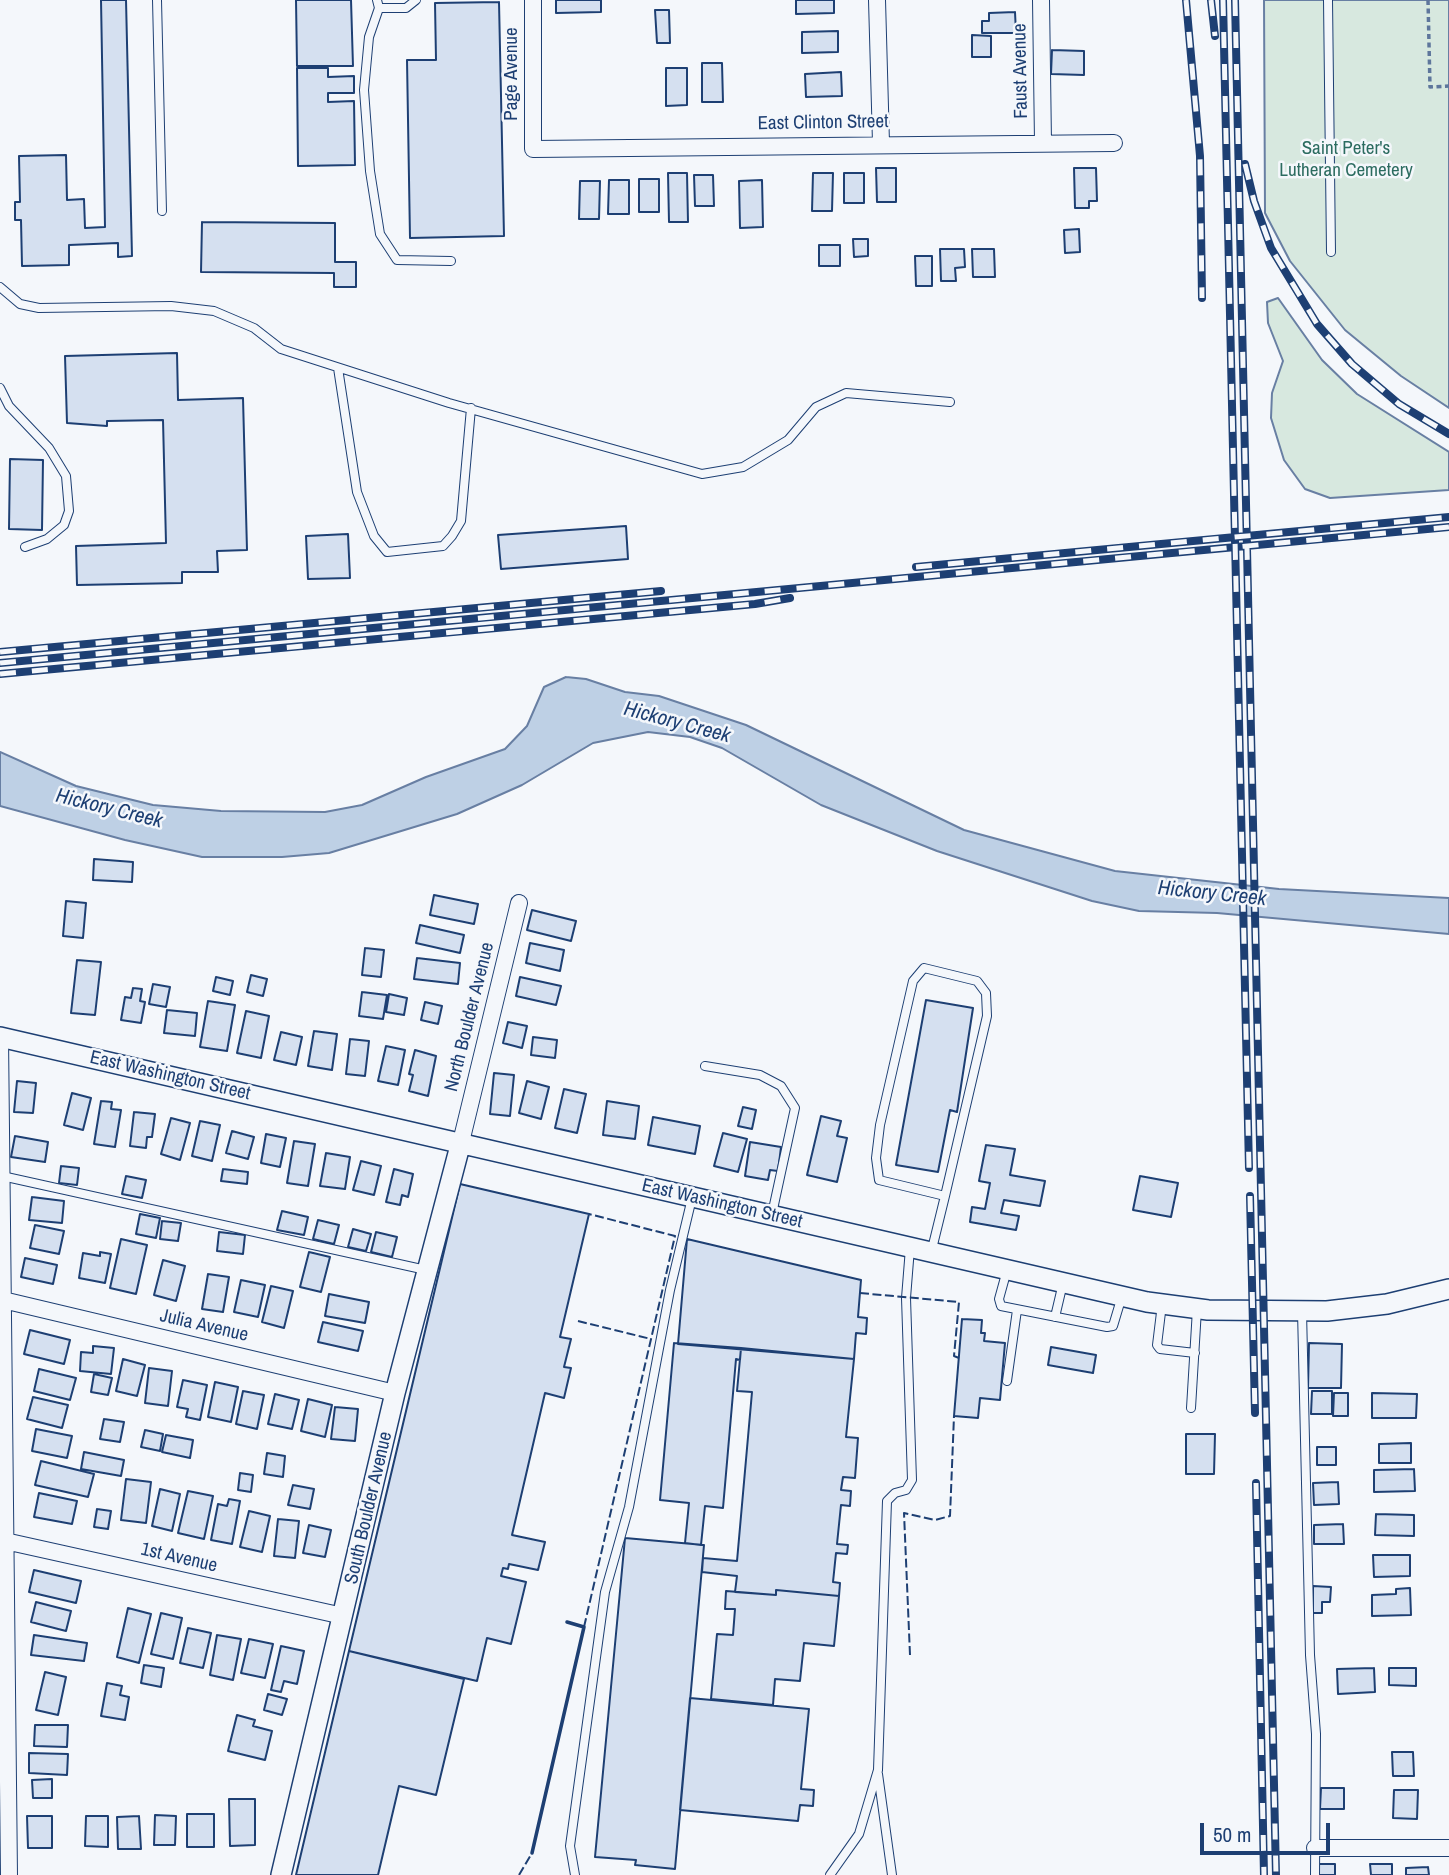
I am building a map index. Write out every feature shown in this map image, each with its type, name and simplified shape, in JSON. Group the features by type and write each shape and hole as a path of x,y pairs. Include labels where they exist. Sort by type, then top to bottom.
{"street":[{"name":"Page Avenue","path":"533,0 533,149"},
{"path":"877,0 881,143"},
{"name":"Faust Avenue","path":"1041,0 1043,142"},
{"name":"East Clinton Street","path":"533,149 881,143 1114,143"},
{"name":"North Boulder Avenue","path":"461,1142 519,903"},
{"path":"0,1037 3,1541 9,1875"},
{"name":"East Washington Street","path":"0,1037 461,1142 772,1217 1162,1304 1197,1309 1302,1311 1387,1304 1449,1289"},
{"name":"South Boulder Avenue","path":"281,1875 395,1393 461,1142"},
{"name":"Julia Avenue","path":"3,1300 395,1393"},
{"name":"1st Avenue","path":"3,1541 344,1616"},
{"path":"1315,1848 1449,1848"}],"lane":[{"path":"157,0 162,211"},
{"path":"416,0 406,8 378,4 369,37 364,90 370,171 380,234 397,260 451,261"},
{"path":"1328,0 1331,252"},
{"path":"0,287 20,304 39,307 171,306 214,311 254,328 281,349 471,408 702,474 743,467 788,440 816,407 846,393 950,402"},
{"path":"338,368 357,492 374,536 387,552 443,546 461,521 471,408"},
{"path":"0,388 9,406 50,448 66,476 69,511 64,525 47,538 25,547"},
{"path":"931,1253 945,1196 987,1016 986,993 977,981 925,968 913,982 880,1125 876,1158 879,1180 945,1196"},
{"path":"705,1066 760,1075 781,1086 795,1108 772,1217"},
{"path":"2,1175 427,1271"},
{"path":"575,1875 570,1846 605,1592 629,1507 670,1290 692,1198"},
{"path":"892,1875 878,1770 887,1501 895,1493 906,1490 912,1480 906,1298 910,1248"},
{"path":"1007,1270 999,1299 1001,1307 1113,1326 1122,1296"},
{"path":"1055,1317 1063,1283"},
{"path":"1162,1304 1157,1345 1160,1349 1195,1353"},
{"path":"1191,1408 1197,1309"},
{"path":"1007,1381 1017,1310"},
{"path":"1302,1311 1310,1656 1316,1747 1315,1875"},
{"path":"830,1875 859,1834 878,1770"}],"path":[{"path":"1428,0 1430,87 1449,86"}],"green space":[{"name":"Saint Peter's Lutheran Cemetery","path":"1264,0 1449,0 1449,408 1401,376 1345,330 1290,261 1265,213"},
{"path":"1278,298 1322,360 1357,394 1449,452 1449,490 1330,498 1305,489 1284,460 1271,418 1272,393 1283,361 1268,323 1267,302"}],"water":[{"name":"Hickory Creek","path":"566,677 586,679 625,692 659,696 746,725 964,830 1115,871 1279,889 1449,898 1449,934 1217,913 1139,911 1092,901 937,851 821,805 722,748 690,737 648,732 593,743 522,785 457,814 329,853 282,857 202,857 125,840 0,806 0,752 76,786 153,805 221,811 325,812 362,805 426,777 505,749 527,726 544,687"}],"building":[{"path":"101,0 126,0 132,256 118,257 118,243 69,245 69,265 22,266 21,220 15,220 15,202 20,202 19,156 66,155 67,200 84,199 85,228 105,227"},
{"path":"296,0 351,0 353,66 297,66"},
{"path":"556,0 601,0 601,12 556,13"},
{"path":"796,0 834,0 834,13 796,14"},
{"path":"499,2 504,236 410,238 407,60 436,60 435,3"},
{"path":"655,10 669,10 670,43 657,43"},
{"path":"1015,12 1016,33 982,33 982,21 989,21 989,13"},
{"path":"838,31 838,52 802,53 802,32"},
{"path":"972,35 991,36 991,57 972,57"},
{"path":"1052,50 1084,51 1084,75 1051,74"},
{"path":"702,63 722,63 723,102 702,102"},
{"path":"297,68 328,68 328,77 354,76 354,93 328,93 328,102 354,101 355,165 298,166"},
{"path":"666,68 687,68 687,105 666,106"},
{"path":"841,72 842,96 806,97 805,74"},
{"path":"876,168 896,168 896,202 877,202"},
{"path":"1074,168 1096,168 1097,201 1089,201 1089,208 1075,208"},
{"path":"668,173 687,173 688,222 669,222"},
{"path":"813,173 833,173 832,211 812,211"},
{"path":"844,173 864,173 864,203 844,203"},
{"path":"694,175 713,175 714,206 695,206"},
{"path":"639,179 659,179 659,212 639,212"},
{"path":"609,180 629,180 629,214 608,214"},
{"path":"762,180 763,227 740,228 739,181"},
{"path":"580,181 600,181 599,219 579,219"},
{"path":"202,222 335,223 335,262 356,262 356,287 334,287 334,273 201,272"},
{"path":"1079,229 1080,252 1065,253 1064,230"},
{"path":"853,239 868,239 868,256 854,257"},
{"path":"819,245 840,245 840,266 819,266"},
{"path":"940,249 964,249 965,267 955,268 956,281 941,281"},
{"path":"972,249 994,249 995,277 973,277"},
{"path":"915,256 932,256 932,286 916,286"},
{"path":"177,353 178,400 243,398 247,550 217,551 218,572 182,572 182,583 77,585 76,546 166,543 163,420 107,421 107,426 67,423 65,356"},
{"path":"10,459 43,460 42,530 9,529"},
{"path":"626,526 628,559 501,569 498,535"},
{"path":"348,534 350,578 308,579 306,536"},
{"path":"94,859 133,862 132,882 93,880"},
{"path":"434,895 478,904 474,924 430,915"},
{"path":"66,901 86,903 83,938 63,936"},
{"path":"532,910 576,921 571,941 527,930"},
{"path":"420,925 464,935 460,953 416,943"},
{"path":"530,943 564,950 560,971 526,963"},
{"path":"365,948 384,950 381,977 362,975"},
{"path":"417,958 460,963 458,984 414,979"},
{"path":"77,960 101,962 95,1015 71,1013"},
{"path":"251,975 267,979 263,996 247,992"},
{"path":"216,977 233,981 230,995 213,991"},
{"path":"520,977 561,986 556,1005 516,996"},
{"path":"153,984 170,987 166,1007 149,1004"},
{"path":"133,988 142,989 140,1001 145,1002 141,1023 121,1020 125,997 131,998"},
{"path":"362,992 387,995 383,1019 359,1016"},
{"path":"389,994 407,998 404,1015 386,1012"},
{"path":"926,1000 973,1008 957,1112 950,1110 938,1172 896,1165"},
{"path":"208,1001 235,1005 227,1051 200,1047"},
{"path":"425,1002 442,1006 438,1024 421,1020"},
{"path":"167,1010 197,1013 195,1036 164,1033"},
{"path":"246,1011 269,1016 261,1058 237,1053"},
{"path":"508,1022 527,1026 522,1048 503,1043"},
{"path":"314,1031 337,1034 332,1070 308,1066"},
{"path":"281,1032 302,1037 296,1065 274,1060"},
{"path":"533,1037 557,1040 555,1058 531,1055"},
{"path":"350,1039 369,1041 365,1076 346,1074"},
{"path":"386,1046 405,1050 398,1085 378,1081"},
{"path":"415,1050 436,1056 428,1096 409,1091 413,1075 409,1074"},
{"path":"494,1073 514,1075 510,1116 490,1114"},
{"path":"17,1081 36,1083 33,1113 14,1112"},
{"path":"527,1081 549,1087 541,1119 519,1113"},
{"path":"564,1089 586,1094 577,1133 555,1128"},
{"path":"72,1093 91,1098 83,1130 64,1125"},
{"path":"101,1101 112,1102 111,1109 121,1110 115,1147 94,1144"},
{"path":"607,1101 639,1106 635,1139 603,1135"},
{"path":"743,1107 756,1110 752,1129 738,1126"},
{"path":"134,1112 155,1114 152,1137 147,1137 146,1148 130,1146"},
{"path":"821,1116 841,1121 837,1136 847,1138 837,1182 807,1175"},
{"path":"653,1117 700,1126 695,1154 648,1145"},
{"path":"171,1118 190,1123 180,1160 161,1154"},
{"path":"200,1121 220,1125 212,1161 192,1156"},
{"path":"232,1131 254,1137 248,1159 226,1153"},
{"path":"723,1133 747,1139 738,1172 714,1166"},
{"path":"266,1134 286,1138 280,1167 261,1163"},
{"path":"15,1136 48,1142 45,1162 11,1157"},
{"path":"294,1141 315,1144 308,1186 287,1183"},
{"path":"750,1142 781,1147 778,1171 770,1170 768,1180 745,1176"},
{"path":"986,1145 1015,1149 1010,1175 1045,1181 1040,1206 1004,1200 1001,1213 1019,1216 1016,1230 970,1222 972,1207 985,1209 990,1183 979,1181"},
{"path":"326,1153 350,1157 345,1189 320,1186"},
{"path":"361,1161 381,1166 374,1195 353,1190"},
{"path":"61,1166 79,1168 77,1185 59,1183"},
{"path":"223,1169 248,1172 247,1184 221,1181"},
{"path":"394,1169 413,1174 408,1197 402,1195 400,1205 386,1202"},
{"path":"126,1176 146,1180 142,1198 122,1194"},
{"path":"1140,1176 1178,1183 1171,1217 1133,1210"},
{"path":"460,1184 589,1214 560,1337 571,1339 564,1367 571,1368 564,1398 545,1393 512,1535 545,1542 538,1570 509,1564 508,1569 503,1568 501,1576 526,1582 511,1644 487,1638 477,1681 349,1651"},
{"path":"32,1197 64,1201 62,1223 29,1220"},
{"path":"282,1211 308,1217 304,1235 277,1230"},
{"path":"140,1214 160,1218 156,1238 136,1234"},
{"path":"318,1220 339,1225 334,1244 313,1239"},
{"path":"162,1221 181,1223 178,1241 160,1239"},
{"path":"35,1225 64,1231 59,1254 30,1248"},
{"path":"353,1229 371,1234 366,1251 348,1247"},
{"path":"219,1232 245,1235 243,1254 217,1251"},
{"path":"376,1232 397,1237 392,1257 371,1252"},
{"path":"121,1239 147,1245 136,1294 110,1288"},
{"path":"687,1239 861,1280 858,1317 867,1318 866,1334 856,1333 854,1359 678,1344"},
{"path":"100,1252 111,1254 105,1283 79,1278 83,1253 100,1256"},
{"path":"309,1252 330,1257 321,1292 300,1287"},
{"path":"25,1258 57,1265 53,1284 21,1277"},
{"path":"163,1260 185,1266 176,1301 154,1295"},
{"path":"208,1274 229,1277 223,1312 202,1309"},
{"path":"241,1280 265,1285 258,1317 234,1312"},
{"path":"271,1286 293,1291 284,1328 262,1322"},
{"path":"329,1294 369,1302 365,1323 325,1316"},
{"path":"962,1319 982,1320 981,1333 985,1333 984,1341 1005,1343 1000,1400 980,1398 978,1418 954,1416"},
{"path":"323,1322 363,1331 358,1351 318,1342"},
{"path":"30,1330 70,1340 64,1364 24,1354"},
{"path":"674,1343 741,1348 740,1360 736,1359 723,1508 705,1506 701,1545 685,1543 689,1503 660,1500"},
{"path":"1309,1343 1342,1344 1341,1388 1308,1388"},
{"path":"93,1346 114,1348 111,1374 80,1371 81,1352 93,1353"},
{"path":"1051,1347 1096,1355 1093,1373 1048,1365"},
{"path":"741,1348 854,1359 846,1437 858,1438 855,1478 843,1477 841,1490 851,1491 850,1506 841,1505 837,1544 848,1545 847,1554 836,1553 833,1582 840,1583 839,1596 776,1590 776,1595 735,1592 737,1576 702,1572 703,1558 737,1561 752,1392 737,1391"},
{"path":"123,1359 145,1365 137,1396 116,1391"},
{"path":"149,1368 172,1371 168,1406 145,1403"},
{"path":"39,1369 76,1378 70,1400 34,1391"},
{"path":"94,1374 112,1378 108,1395 91,1392"},
{"path":"183,1380 207,1385 200,1420 186,1417 188,1409 177,1407"},
{"path":"215,1382 238,1387 231,1422 208,1417"},
{"path":"243,1391 264,1395 257,1429 236,1424"},
{"path":"1312,1391 1332,1391 1332,1414 1311,1414"},
{"path":"1334,1393 1348,1393 1348,1416 1333,1416"},
{"path":"1372,1393 1417,1394 1416,1418 1372,1418"},
{"path":"275,1394 299,1400 292,1429 268,1424"},
{"path":"33,1397 68,1405 62,1428 27,1419"},
{"path":"308,1399 332,1405 325,1437 301,1431"},
{"path":"335,1407 358,1409 355,1441 331,1439"},
{"path":"104,1419 124,1422 120,1442 100,1439"},
{"path":"36,1429 72,1436 67,1458 32,1451"},
{"path":"145,1430 163,1434 160,1451 141,1447"},
{"path":"1186,1434 1215,1434 1214,1474 1186,1474"},
{"path":"166,1435 193,1440 190,1458 162,1452"},
{"path":"1411,1443 1411,1463 1379,1463 1379,1444"},
{"path":"1317,1447 1336,1447 1336,1465 1317,1465"},
{"path":"84,1452 124,1460 121,1476 81,1469"},
{"path":"267,1453 285,1456 283,1477 264,1474"},
{"path":"41,1461 94,1474 88,1497 35,1485"},
{"path":"1414,1469 1415,1491 1374,1492 1374,1470"},
{"path":"240,1473 253,1475 251,1492 238,1490"},
{"path":"126,1479 151,1482 146,1523 121,1520"},
{"path":"1338,1482 1339,1504 1314,1505 1313,1483"},
{"path":"293,1485 314,1489 310,1509 288,1505"},
{"path":"160,1489 180,1494 172,1531 152,1526"},
{"path":"188,1491 213,1496 204,1539 178,1533"},
{"path":"39,1493 77,1501 72,1524 34,1517"},
{"path":"229,1499 240,1501 232,1544 211,1540 218,1504 227,1506"},
{"path":"97,1509 111,1511 108,1529 94,1527"},
{"path":"249,1511 270,1516 262,1552 240,1547"},
{"path":"1376,1514 1414,1515 1414,1536 1375,1535"},
{"path":"278,1519 299,1521 295,1558 274,1556"},
{"path":"1343,1524 1344,1544 1314,1544 1314,1525"},
{"path":"309,1525 331,1530 325,1557 303,1553"},
{"path":"625,1538 704,1545 675,1869 635,1865 636,1860 595,1857"},
{"path":"1373,1555 1410,1555 1410,1576 1374,1577"},
{"path":"34,1570 81,1581 76,1603 29,1592"},
{"path":"1313,1586 1331,1587 1330,1602 1322,1602 1322,1613 1313,1613"},
{"path":"1410,1588 1411,1615 1372,1616 1372,1595 1396,1594 1396,1589"},
{"path":"776,1590 839,1596 834,1646 804,1643 800,1681 775,1679 773,1705 711,1699 717,1634 733,1635 735,1609 725,1609 726,1591 776,1595"},
{"path":"36,1602 71,1611 66,1631 31,1622"},
{"path":"128,1608 151,1614 139,1663 117,1657"},
{"path":"161,1613 182,1618 173,1659 151,1654"},
{"path":"188,1628 211,1633 203,1668 180,1663"},
{"path":"34,1635 87,1643 84,1661 31,1655"},
{"path":"217,1635 241,1639 233,1680 210,1675"},
{"path":"249,1639 273,1644 265,1678 241,1673"},
{"path":"281,1646 304,1651 297,1684 284,1681 281,1692 271,1690"},
{"path":"349,1651 464,1679 436,1795 399,1786 378,1875 296,1875"},
{"path":"144,1665 164,1668 161,1687 141,1683"},
{"path":"1374,1668 1375,1692 1338,1694 1337,1669"},
{"path":"1389,1668 1416,1668 1416,1686 1389,1685"},
{"path":"45,1672 66,1677 58,1715 36,1710"},
{"path":"107,1683 122,1686 120,1695 129,1697 125,1720 101,1716"},
{"path":"268,1694 287,1699 282,1715 264,1710"},
{"path":"690,1698 809,1709 801,1789 814,1790 813,1806 800,1805 798,1821 680,1810"},
{"path":"237,1715 255,1720 253,1726 272,1731 265,1760 228,1751"},
{"path":"35,1725 68,1725 67,1747 34,1746"},
{"path":"1392,1752 1413,1752 1414,1776 1393,1776"},
{"path":"29,1753 68,1754 67,1775 29,1773"},
{"path":"52,1779 52,1798 33,1798 32,1780"},
{"path":"1321,1788 1344,1788 1344,1809 1320,1809"},
{"path":"1394,1790 1418,1790 1417,1819 1393,1818"},
{"path":"229,1799 255,1799 255,1845 230,1846"},
{"path":"187,1814 214,1814 214,1847 187,1847"},
{"path":"155,1815 176,1816 175,1845 154,1845"},
{"path":"27,1816 52,1816 52,1848 28,1848"},
{"path":"86,1816 108,1816 108,1847 85,1846"},
{"path":"139,1816 141,1849 118,1849 117,1817"},
{"path":"1319,1864 1335,1864 1335,1875 1319,1875"},
{"path":"1370,1864 1392,1864 1392,1875 1371,1875"},
{"path":"1428,1867 1429,1875 1406,1875 1406,1868"}],"railway":[{"path":"1186,0 1200,156 1202,298"},
{"path":"1211,0 1215,36"},
{"path":"1223,0 1249,1168"},
{"path":"1235,0 1276,1875"},
{"path":"1245,164 1254,201 1271,248 1317,324 1352,364 1399,404 1449,434"},
{"path":"916,567 1449,517"},
{"path":"0,663 1449,527"},
{"path":"0,652 661,591"},
{"path":"0,674 755,604 790,598"},
{"path":"1250,1196 1255,1413"},
{"path":"1256,1483 1264,1875"}],"fence":[{"path":"584,1627 675,1236 589,1214"},
{"path":"860,1293 959,1302 954,1356 959,1358"},
{"path":"578,1321 651,1339"},
{"path":"910,1655 904,1513 935,1520 950,1516 954,1416"},
{"path":"519,1875 532,1853"}],"wall":[{"path":"532,1853 584,1627 567,1622"}]}
